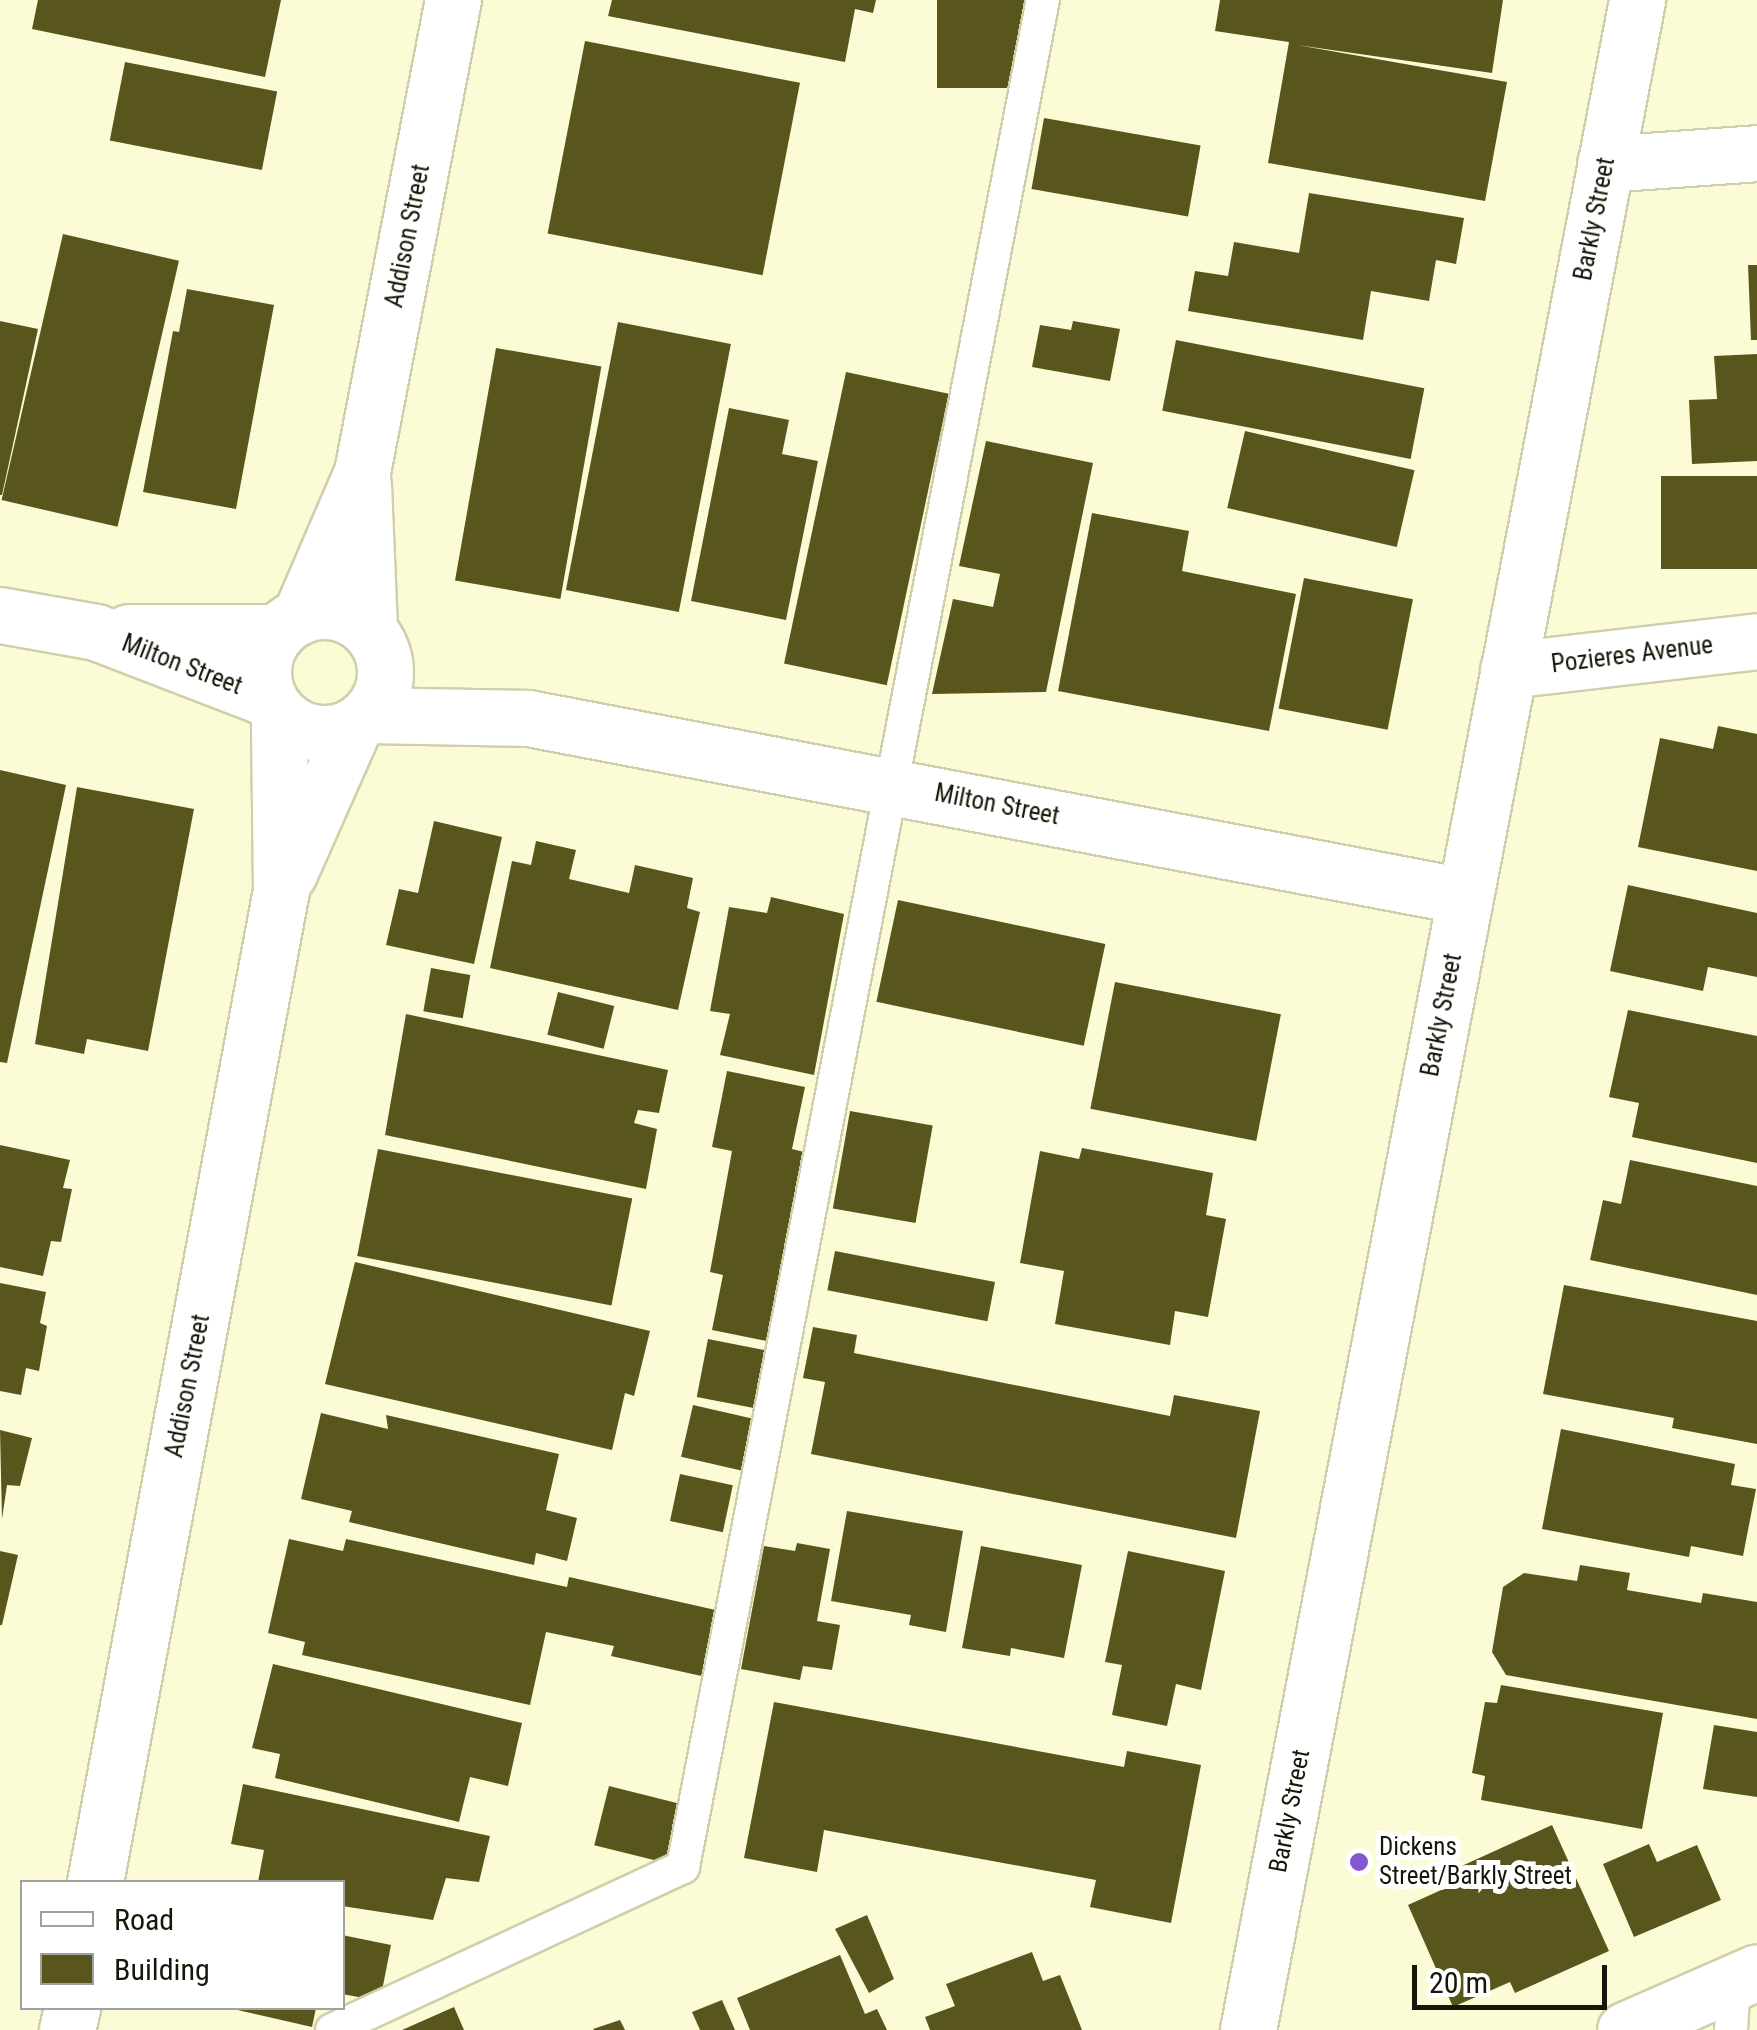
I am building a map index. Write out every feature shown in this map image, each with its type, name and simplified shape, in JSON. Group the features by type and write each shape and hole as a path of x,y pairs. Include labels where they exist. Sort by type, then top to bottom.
{"street":[{"name":"Addison Street","path":"288,624 362,472 452,0"},
{"name":"Barkly Street","path":"1248,2030 1637,0"},
{"path":"1606,164 1757,153"},
{"name":"Addison Street","path":"362,472 376,643"},
{"path":"337,612 376,643 386,676 380,697 361,720 314,732 273,706 263,664 288,624 337,612"},
{"name":"Milton Street","path":"0,615 96,632 288,624"},
{"name":"Milton Street","path":"96,632 273,706"},
{"name":"Pozieres Avenue","path":"1508,670 1757,641"},
{"name":"Milton Street","path":"376,643 528,718"},
{"name":"Addison Street","path":"95,1880 282,890 273,706"},
{"name":"Milton Street","path":"361,720 528,718 1464,896"},
{"name":"Addison Street","path":"282,890 361,720"},
{"path":"1625,2030 1741,1995"}],"lane":[{"path":"332,2030 683,1867 1043,0"}],"building":[{"path":"38,0 281,0 265,77 32,29"},
{"path":"612,0 876,0 873,13 855,9 845,62 608,16"},
{"path":"937,0 1024,0 1024,88 937,88"},
{"path":"1220,0 1503,0 1492,73 1297,45 1507,82 1485,201 1268,163 1289,42 1215,31"},
{"path":"585,41 800,83 763,275 548,233"},
{"path":"125,62 277,92 262,170 110,141"},
{"path":"1044,118 1201,146 1188,217 1031,189"},
{"path":"1309,193 1464,218 1456,264 1436,260 1429,301 1371,291 1363,340 1188,311 1195,271 1228,276 1234,242 1299,253"},
{"path":"63,234 179,261 118,527 2,500"},
{"path":"1748,265 1757,265 1757,340 1751,340"},
{"path":"187,289 274,305 236,509 143,492 173,331 179,332"},
{"path":"0,321 38,329 2,495 0,495"},
{"path":"1073,321 1120,329 1110,381 1032,367 1040,325 1071,330"},
{"path":"618,322 731,344 679,612 566,590"},
{"path":"1176,340 1424,388 1411,459 1162,411"},
{"path":"496,348 601,367 560,599 455,580"},
{"path":"1757,354 1757,461 1692,464 1689,400 1717,399 1714,356"},
{"path":"846,372 949,394 887,685 784,663"},
{"path":"729,408 789,420 782,454 818,461 786,620 691,601"},
{"path":"1245,431 1415,470 1397,547 1227,508"},
{"path":"986,441 1093,463 1046,692 932,694 953,599 993,607 1000,574 959,566"},
{"path":"1661,476 1757,476 1757,569 1661,569"},
{"path":"1092,513 1189,531 1182,571 1296,594 1269,731 1058,691"},
{"path":"1304,578 1413,599 1388,730 1279,709"},
{"path":"1718,726 1757,734 1757,871 1638,847 1660,738 1713,749"},
{"path":"0,770 66,785 7,1063 0,1062"},
{"path":"77,787 194,809 148,1051 87,1039 84,1054 35,1044"},
{"path":"434,821 502,837 474,964 386,945 399,889 418,893"},
{"path":"536,841 576,850 569,879 629,893 635,865 693,878 687,908 700,912 678,1010 490,968 512,861 531,865"},
{"path":"1628,885 1757,913 1757,977 1708,967 1703,991 1610,971"},
{"path":"771,897 844,914 814,1075 720,1055 730,1014 710,1011 729,907 767,913"},
{"path":"898,900 1105,944 1084,1046 876,1002"},
{"path":"431,968 470,975 463,1018 423,1011"},
{"path":"1115,982 1281,1014 1256,1141 1090,1109"},
{"path":"558,992 614,1006 604,1049 547,1035"},
{"path":"1628,1010 1757,1036 1757,1163 1632,1137 1639,1103 1609,1097"},
{"path":"406,1014 668,1070 659,1113 638,1110 634,1123 657,1129 646,1189 385,1135"},
{"path":"727,1071 805,1087 792,1149 804,1152 767,1341 712,1330 723,1275 710,1272 732,1151 712,1147"},
{"path":"850,1111 933,1126 916,1223 833,1208"},
{"path":"0,1145 70,1160 63,1188 72,1189 61,1242 51,1241 43,1276 0,1267"},
{"path":"1082,1148 1213,1173 1206,1215 1226,1219 1208,1317 1175,1311 1170,1345 1055,1324 1064,1271 1020,1263 1040,1151 1079,1159"},
{"path":"378,1149 632,1198 611,1305 357,1256"},
{"path":"1630,1160 1757,1186 1757,1295 1590,1260 1603,1200 1621,1204"},
{"path":"835,1251 995,1282 987,1321 827,1290"},
{"path":"355,1262 650,1331 634,1396 625,1393 612,1450 325,1384"},
{"path":"0,1283 46,1292 40,1323 47,1326 39,1371 26,1368 21,1395 0,1391"},
{"path":"1564,1285 1757,1321 1757,1444 1672,1428 1674,1418 1543,1394"},
{"path":"813,1327 857,1335 854,1353 1170,1416 1174,1395 1260,1411 1236,1538 811,1454 825,1382 803,1378"},
{"path":"708,1339 769,1351 758,1409 697,1397"},
{"path":"693,1405 756,1420 744,1471 681,1457"},
{"path":"321,1413 388,1429 386,1415 559,1454 546,1510 577,1518 567,1561 536,1553 534,1565 349,1522 352,1511 301,1499"},
{"path":"1561,1429 1735,1464 1731,1485 1756,1489 1743,1556 1691,1546 1689,1557 1542,1529"},
{"path":"0,1430 32,1438 20,1486 7,1485 2,1519"},
{"path":"680,1474 733,1485 723,1532 670,1521"},
{"path":"847,1511 963,1531 946,1632 909,1625 911,1615 831,1601"},
{"path":"289,1539 343,1551 346,1539 567,1587 569,1577 720,1611 706,1677 611,1656 614,1646 546,1632 530,1705 302,1655 305,1642 268,1633"},
{"path":"797,1543 830,1549 817,1621 840,1625 832,1670 803,1666 800,1680 741,1669 764,1546 795,1551"},
{"path":"981,1546 1082,1565 1064,1658 1011,1648 1010,1656 962,1648"},
{"path":"0,1551 18,1555 2,1625 0,1625"},
{"path":"1128,1551 1225,1571 1201,1690 1176,1684 1167,1726 1112,1715 1122,1665 1105,1662"},
{"path":"1580,1565 1630,1573 1627,1590 1701,1603 1703,1593 1757,1602 1757,1719 1506,1675 1492,1652 1503,1587 1524,1573 1577,1581"},
{"path":"273,1664 522,1723 508,1786 470,1777 459,1822 275,1778 280,1754 252,1748"},
{"path":"1501,1685 1663,1713 1642,1829 1481,1800 1485,1776 1472,1773 1485,1702 1497,1703"},
{"path":"774,1702 1124,1767 1127,1751 1201,1765 1171,1923 1090,1907 1096,1880 824,1830 817,1872 744,1858"},
{"path":"1714,1725 1757,1732 1757,1797 1703,1789"},
{"path":"243,1784 490,1836 479,1882 446,1878 433,1920 345,1906 345,1880 258,1880 264,1850 231,1844"},
{"path":"609,1786 683,1804 668,1864 594,1845"},
{"path":"1552,1825 1609,1951 1515,1993 1510,1982 1453,2007 1408,1905 1461,1881 1455,1869"},
{"path":"1649,1844 1657,1862 1697,1845 1721,1900 1634,1937 1603,1864"},
{"path":"867,1915 894,1979 869,1993 835,1929"},
{"path":"345,1936 391,1945 380,2001 345,1995"},
{"path":"1032,1952 1043,1981 1060,1975 1082,2030 930,2030 925,2017 955,2006 946,1984"},
{"path":"840,1955 865,2014 877,2009 887,2030 750,2030 737,1998"},
{"path":"722,2000 735,2030 700,2030 692,2012"},
{"path":"454,2007 464,2030 402,2030"},
{"path":"238,2010 316,2010 312,2027"},
{"path":"620,2020 625,2030 593,2029"}],"place":[{"name":"Dickens Street/Barkly Street","path":"1359,1862"}]}
